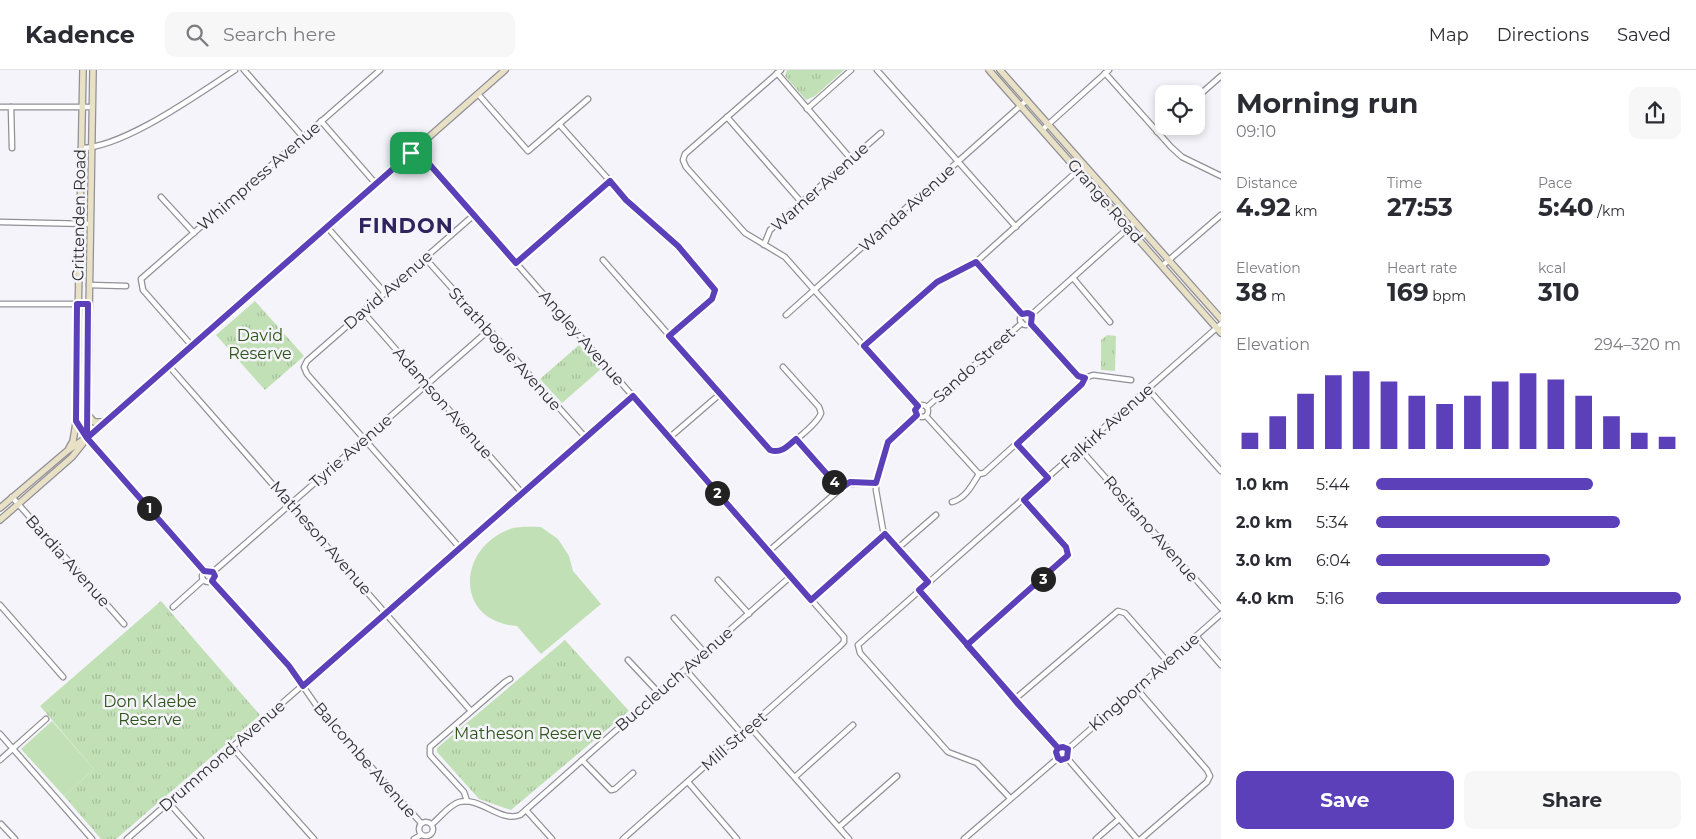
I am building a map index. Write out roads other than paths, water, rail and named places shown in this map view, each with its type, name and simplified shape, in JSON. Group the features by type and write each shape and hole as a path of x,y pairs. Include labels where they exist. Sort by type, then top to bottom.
{"main road":[{"name":"Crittenden Road","path":"67,451 73,441 76,421 78,223 83,70"},
{"name":"Crittenden Road","path":"87,438 93,70"},
{"path":"0,508 67,451 87,438 505,70"},
{"name":"Grange Road","path":"989,70 1162,266 1220,328"},
{"name":"Grange Road","path":"1000,70 1221,320"},
{"path":"87,414 94,422 105,422"},
{"path":"76,421 87,438"},
{"path":"0,520 72,457 87,438"},
{"path":"41,474 41,484"}],"street":[{"path":"81,148 92,148 156,121 235,70"},
{"path":"244,70 303,137"},
{"name":"Whimpress Avenue","path":"192,346 143,290 140,283 141,279 380,70"},
{"path":"807,109 851,70"},
{"path":"877,70 1016,227"},
{"path":"851,159 807,109 779,72 684,154 683,160 686,167 745,233 785,257 918,406"},
{"path":"1042,130 1107,72 1155,130"},
{"path":"1205,90 1221,76"},
{"path":"478,94 528,151 588,99"},
{"name":"Wanda Avenue","path":"786,315 1027,100"},
{"path":"0,107 92,107"},
{"path":"12,107 12,148"},
{"path":"727,117 802,203"},
{"path":"321,121 376,184"},
{"path":"560,124 626,200 678,246 713,286 716,294 712,299 669,336"},
{"name":"Warner Avenue","path":"764,244 770,230 880,133"},
{"path":"1160,135 1182,157 1221,176"},
{"name":"Angley Avenue","path":"416,149 844,637 844,642"},
{"path":"864,346 937,282 976,262 1084,165"},
{"path":"516,263 610,181"},
{"path":"161,197 194,233"},
{"name":"David Avenue","path":"365,439 307,374 304,367 307,361 474,215"},
{"path":"1162,266 1221,215"},
{"path":"0,222 90,224"},
{"path":"1131,380 1093,375 1085,378 1078,376 1031,324 1032,315 1135,222"},
{"path":"327,227 385,293"},
{"name":"Strathbogie Avenue","path":"425,258 586,438"},
{"path":"603,260 770,450 776,452 782,451 796,439 820,418 821,413 783,366"},
{"path":"976,262 1022,314"},
{"path":"1073,278 1110,322"},
{"path":"89,285 126,286"},
{"path":"0,304 88,304"},
{"name":"Adamson Avenue","path":"363,312 523,494"},
{"path":"1022,314 1028,313 1032,315"},
{"path":"1022,314 1020,320 1022,323 1031,324"},
{"name":"Sando Street","path":"927,407 1022,323"},
{"name":"Falkirk Avenue","path":"1010,798 977,763 948,752 860,653 858,648 860,643 1148,389 1220,328"},
{"name":"Tyrie Avenue","path":"213,572 489,330"},
{"name":"Matheson Avenue","path":"170,366 472,711"},
{"path":"952,502 958,500 972,487 979,474 984,473 1017,444 1082,384 1085,378"},
{"path":"1148,389 1221,471"},
{"path":"669,438 720,394"},
{"name":"Drummond Avenue","path":"127,839 633,396"},
{"path":"926,416 921,417 917,415 915,410 918,406 923,404 927,407 926,416 979,474"},
{"name":"Sando Street","path":"917,415 888,442 876,483 878,507 885,534 928,582"},
{"path":"87,438 204,571 213,572 215,576 212,581 203,580"},
{"path":"365,439 460,548"},
{"path":"796,439 840,489"},
{"path":"1017,444 1048,478"},
{"name":"Rositano Avenue","path":"1081,450 1221,608"},
{"path":"769,551 850,482 876,483"},
{"name":"Bardia Avenue","path":"12,497 124,624"},
{"path":"967,645 1068,555 1066,547 1024,500"},
{"path":"898,548 936,515"},
{"path":"811,600 885,534"},
{"path":"173,607 203,580 204,571"},
{"name":"Buccleuch Avenue","path":"526,810 791,576"},
{"path":"718,580 749,614"},
{"name":"Balcombe Avenue","path":"212,581 289,666 316,705 421,823"},
{"path":"919,590 1058,748"},
{"path":"0,605 63,677"},
{"path":"1015,699 1118,611 1125,612 1167,661"},
{"name":"Kingborn Avenue","path":"1068,749 1221,614"},
{"path":"674,618 705,652"},
{"path":"1196,636 1221,665"},
{"name":"Mill Street","path":"623,839 844,642"},
{"path":"628,660 659,693"},
{"path":"686,670 742,734"},
{"path":"467,801 464,792 429,751 430,747 510,679"},
{"path":"1136,688 1207,770 1210,776 1207,782 1141,839"},
{"path":"0,760 46,719"},
{"path":"794,777 853,725"},
{"path":"750,727 849,839"},
{"path":"0,734 92,839"},
{"path":"232,747 314,839"},
{"path":"1058,748 1068,749 1067,758 1137,839"},
{"path":"1058,748 1056,752 1058,758"},
{"path":"964,839 1058,758"},
{"path":"1058,758 1061,760 1067,758"},
{"path":"582,760 611,790 633,773"},
{"path":"838,827 897,776"},
{"path":"688,782 737,839"},
{"path":"432,824 458,802 467,801 510,817 520,815 526,810 552,839"},
{"path":"169,802 201,839"},
{"path":"1096,839 1119,818"},
{"path":"421,834 419,830 421,823 428,822 432,824"},
{"path":"1,824 15,839"},
{"path":"431,834 433,830 432,824"},
{"path":"421,834 427,836 431,834"},
{"path":"414,839 421,834"},
{"path":"431,834 435,839"},
{"path":"629,834 633,839"}],"district":[{"name":"FINDON","path":"406,225"}],"park label":[{"name":"David Reserve","path":"260,344"},
{"name":"Don Klaebe Reserve","path":"150,710"},
{"name":"Matheson Reserve","path":"528,733"}]}
